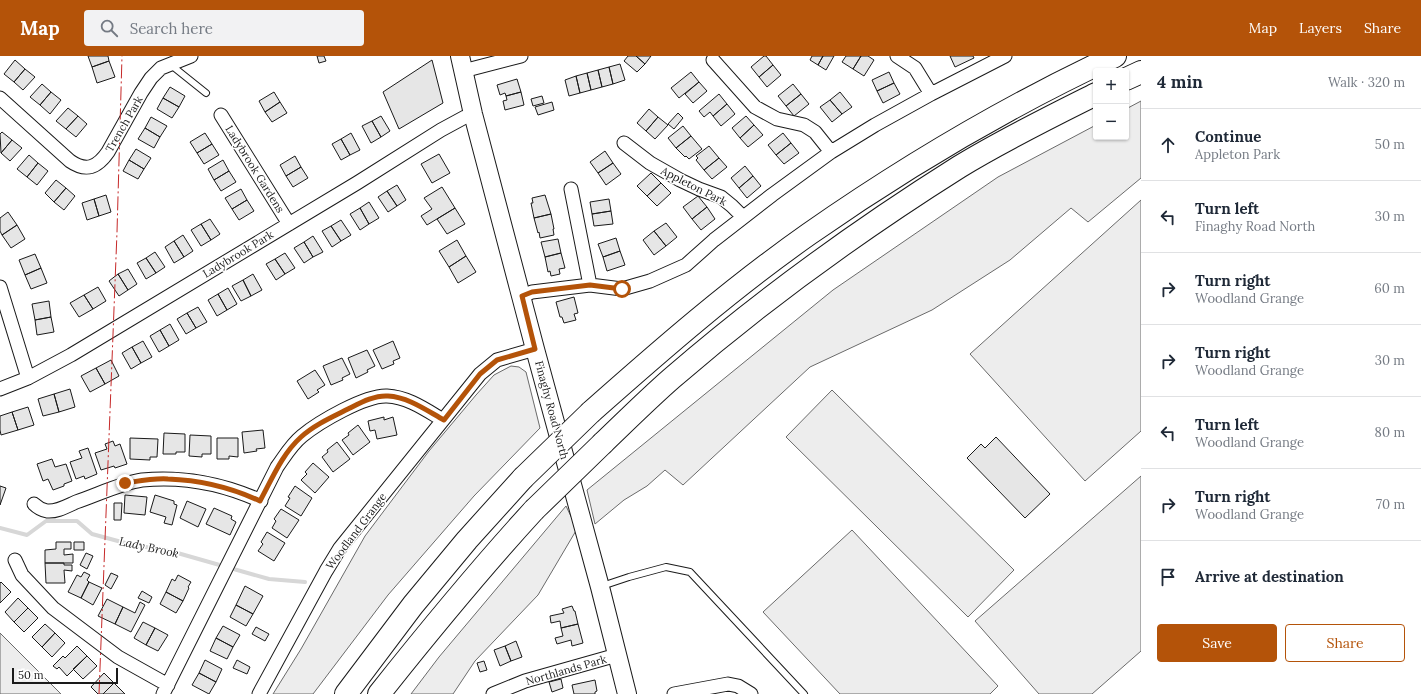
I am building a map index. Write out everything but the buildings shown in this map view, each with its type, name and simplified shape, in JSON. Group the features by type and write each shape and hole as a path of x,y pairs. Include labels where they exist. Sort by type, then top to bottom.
{"highway":[{"path":"346,694 413,605 467,540 523,478 591,412 664,348 748,279 808,235 881,185 1021,104 1115,56"},
{"path":"1129,78 1141,72"},
{"path":"379,694 452,602 534,510 671,379 730,330 834,252 898,208 960,167 1040,122 1093,96"}],"street":[{"name":"Trench Park","path":"0,98 70,161 77,166 86,168 94,166 102,160 151,78 168,60 182,60 192,56"},
{"path":"462,64 521,56"},
{"path":"897,56 915,68 931,94"},
{"path":"522,296 532,292 590,285 622,289 650,281 686,265 743,217 831,152 875,125 931,94 1006,56"},
{"path":"713,60 755,107 777,120 804,125 815,132 831,152"},
{"name":"Finaghy Road North","path":"462,64 473,114 600,586 627,694"},
{"name":"Ladybrook Park","path":"0,389 28,378 71,355 357,183 441,130 473,114"},
{"name":"Ladybrook Gardens","path":"221,115 289,224"},
{"name":"Appleton Park","path":"624,143 650,163 680,180 721,197 743,217"},
{"path":"571,189 590,285"},
{"path":"0,287 28,378"},
{"name":"Woodland Grange","path":"259,694 340,548 480,374 497,360 535,349"},
{"path":"15,560 22,575 53,608 165,690 277,468 290,448 302,436 325,420 364,400 386,396 401,398 444,420"},
{"path":"34,504 40,509 48,511 58,510 125,483 167,478 188,480 216,486 245,494 260,501"},
{"name":"Northlands Park","path":"493,694 525,681 617,655"},
{"path":"674,694 728,684 738,686 751,694"}],"lane":[{"path":"168,60 206,93"},
{"path":"600,586 666,568 690,572 804,694"}],"shaded area":[{"path":"1141,101 1141,178 1088,222 1071,208 1010,260 932,310 810,367 683,485 665,470 647,486 624,500 595,524 587,490 833,290 998,177 1093,127 1093,140 1129,140 1129,107"},
{"path":"1141,200 1141,431 1085,481 970,354"},
{"path":"511,366 519,367 526,372 540,428 474,496 388,595 313,694 273,694 301,649 365,536 429,451 476,395 494,375"},
{"path":"832,390 1014,570 968,617 786,437"},
{"path":"1141,476 1141,651 1092,694 1039,694 975,621"},
{"path":"566,506 577,529 538,595 475,661 453,694 411,694 439,657"},
{"path":"852,530 998,686 990,694 840,694 763,612"},
{"path":"0,633 61,694 0,694"}],"waterway":[{"name":"Lady Brook","path":"0,528 27,535 46,521 77,521 92,534 129,544 174,552 269,579 305,582"}],"power":[{"path":"99,694 117,232 122,56"}],"route":[{"path":"125,483 167,478 188,480 245,494 260,501 277,468 290,448 302,436 325,420 364,400 386,396 401,398 444,420 480,374 497,360 535,349 522,296 532,292 590,285 622,289"}]}
